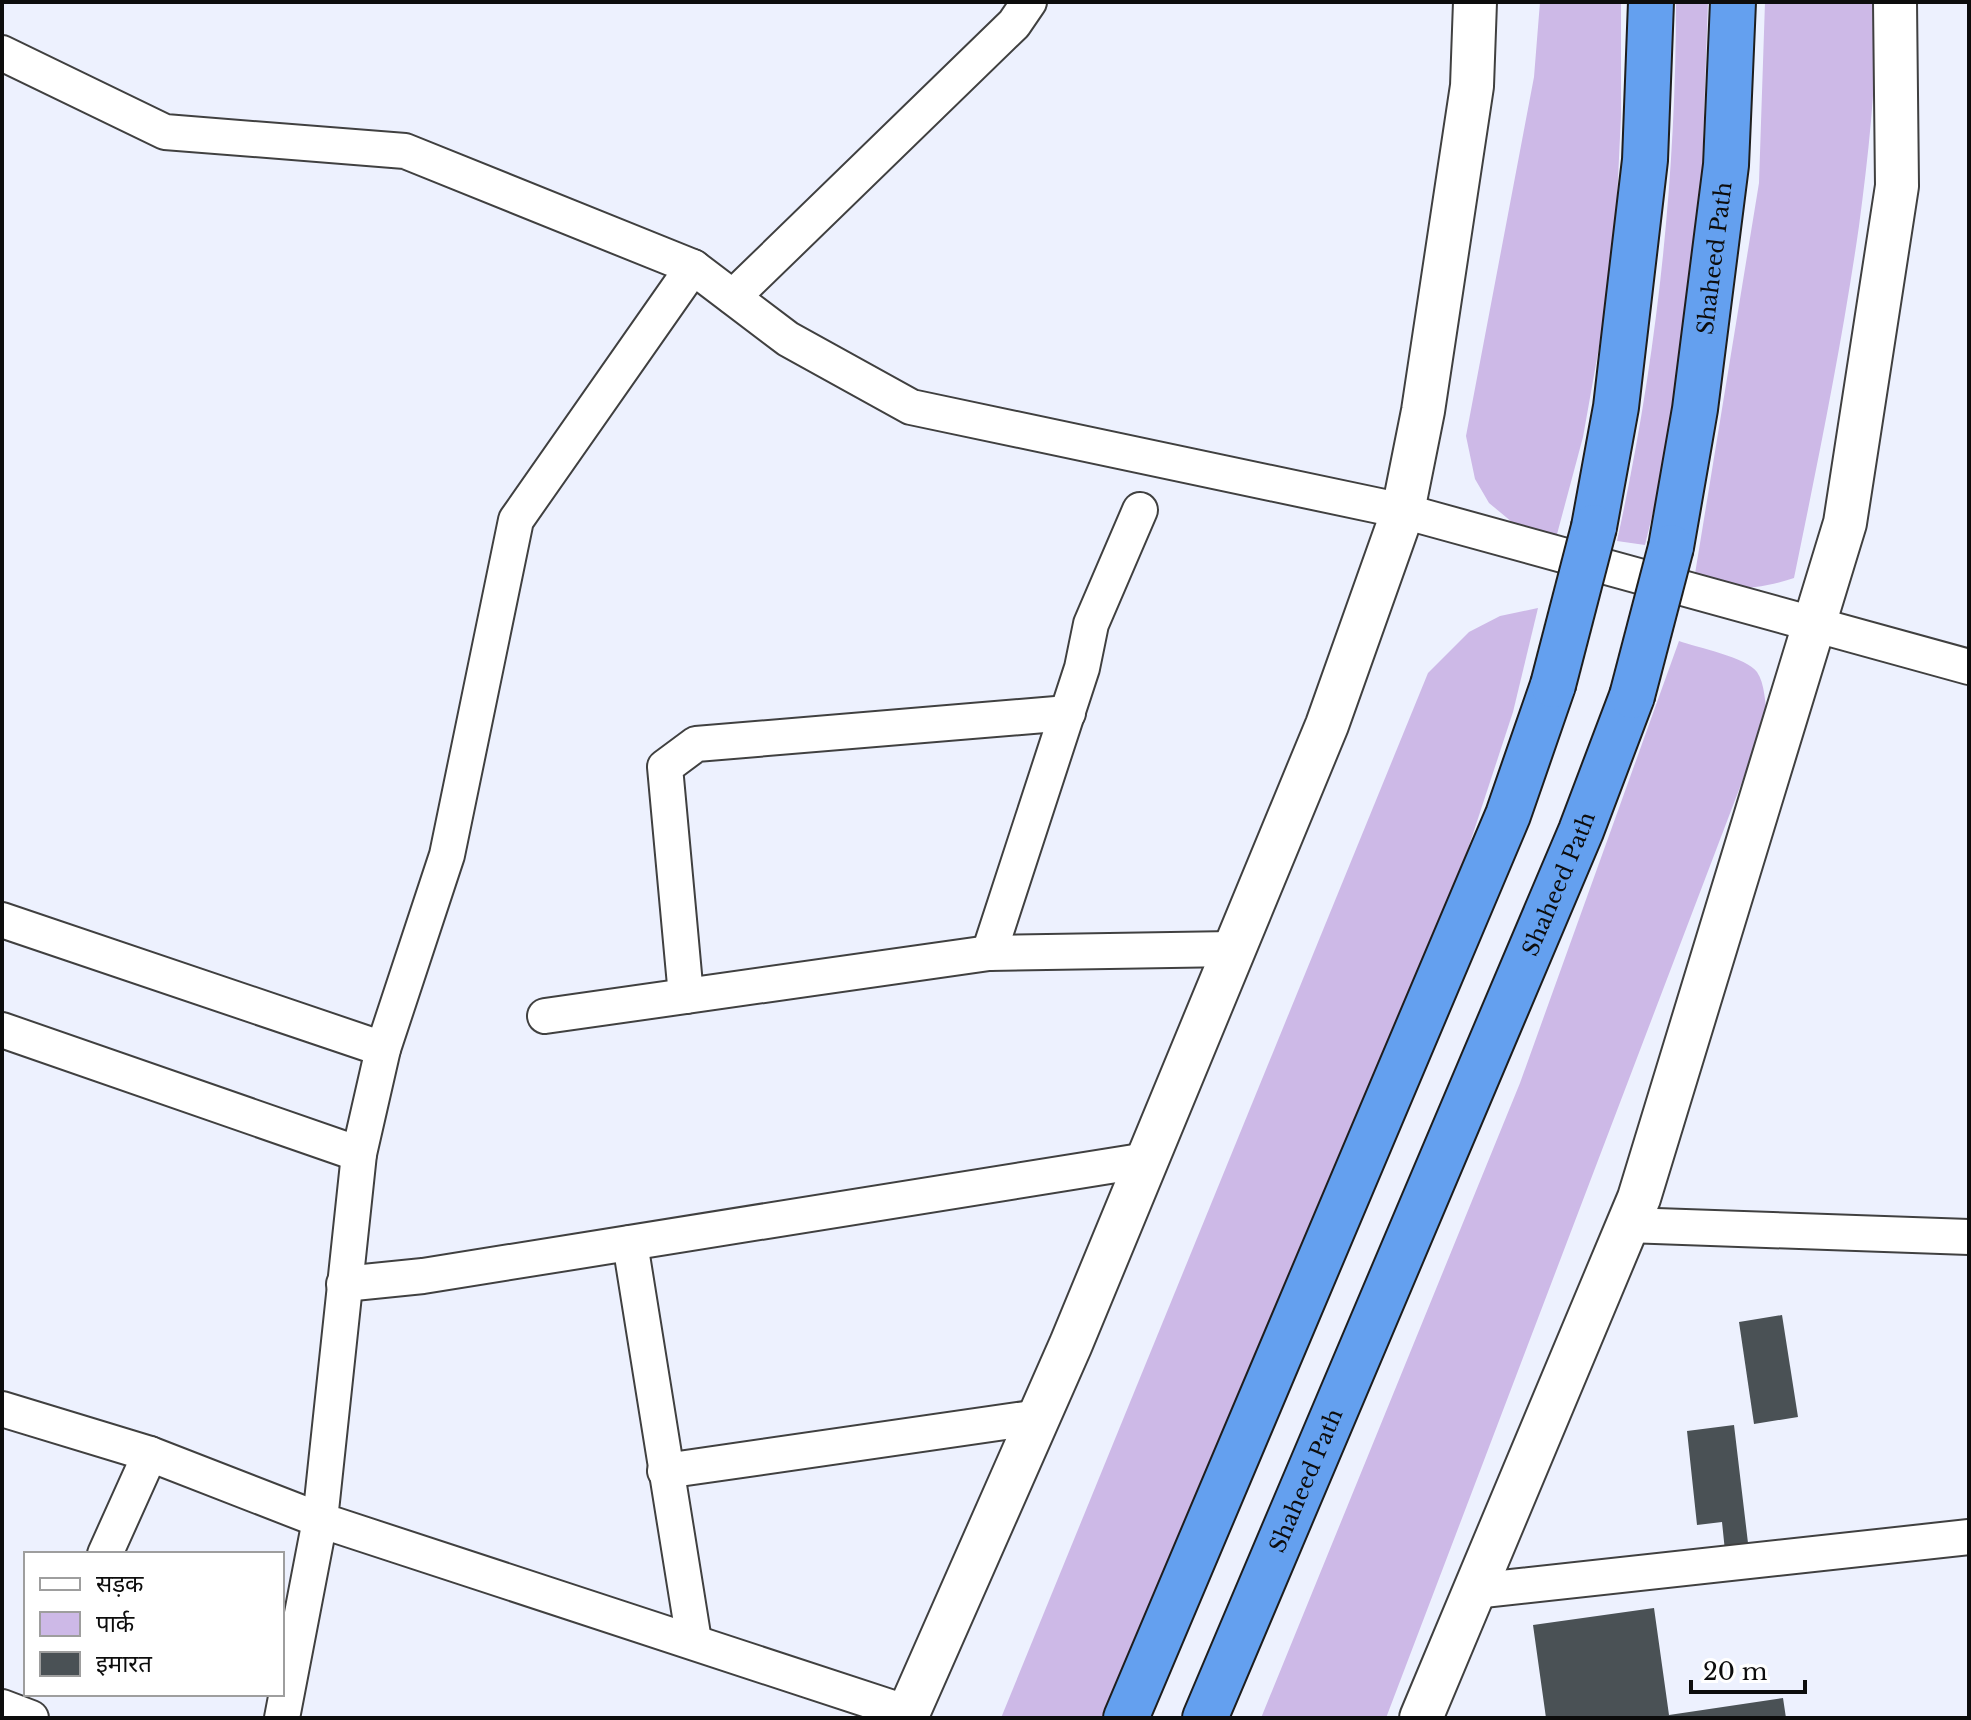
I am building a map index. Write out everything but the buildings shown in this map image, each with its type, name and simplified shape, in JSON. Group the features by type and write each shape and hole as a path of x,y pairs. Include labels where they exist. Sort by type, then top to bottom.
{"highway":[{"path":"1126,1718 1508,815 1553,685 1594,527 1616,407 1645,160 1651,2"},
{"name":"Shaheed Path","path":"1205,1718 1581,831 1632,696 1671,547 1695,409 1726,165 1733,2"}],"street":[{"path":"733,297 1014,24 1029,2"},
{"path":"2,1409 150,1454 320,1520 694,1641 907,1715 1039,1417 1327,725 1403,511 1423,411 1472,86 1475,2"},
{"path":"1421,1718 1639,1198 1845,523 1897,186 1895,2"},
{"path":"2,53 165,132 405,151 693,267 788,339 911,407 1403,511 1969,667"},
{"path":"282,1718 320,1520 359,1154 383,1049 447,855 516,520 693,267"},
{"path":"989,953 1082,668 1091,624 1140,510"},
{"path":"686,996 665,767 696,744 1068,713"},
{"path":"2,920 383,1049"},
{"path":"545,1016 989,953 1233,949"},
{"path":"2,1030 359,1154"},
{"path":"344,1284 423,1276 1147,1160"},
{"path":"1627,1225 1969,1237"},
{"path":"630,1243 694,1641"},
{"path":"665,1471 1039,1417"},
{"path":"106,1552 150,1454"},
{"path":"1474,1591 1969,1537"},
{"path":"2,1707 32,1718 42,1696"}],"green space":[{"path":"1540,2 1621,2 1621,116 1614,263 1583,437 1556,538 1518,527 1489,503 1475,479 1466,436 1534,77"},
{"path":"1676,2 1708,2 1702,172 1664,467 1645,545 1617,541 1643,408 1661,273 1672,138"},
{"path":"1765,2 1876,2 1874,86 1863,198 1837,358 1794,578 1744,588 1693,586 1759,183"},
{"path":"1538,608 1513,712 1466,855 1315,1226 1108,1718 1001,1718 1428,673 1469,632 1500,616"},
{"path":"1679,641 1752,667 1762,682 1767,716 1386,1718 1261,1718 1520,1083"}]}
